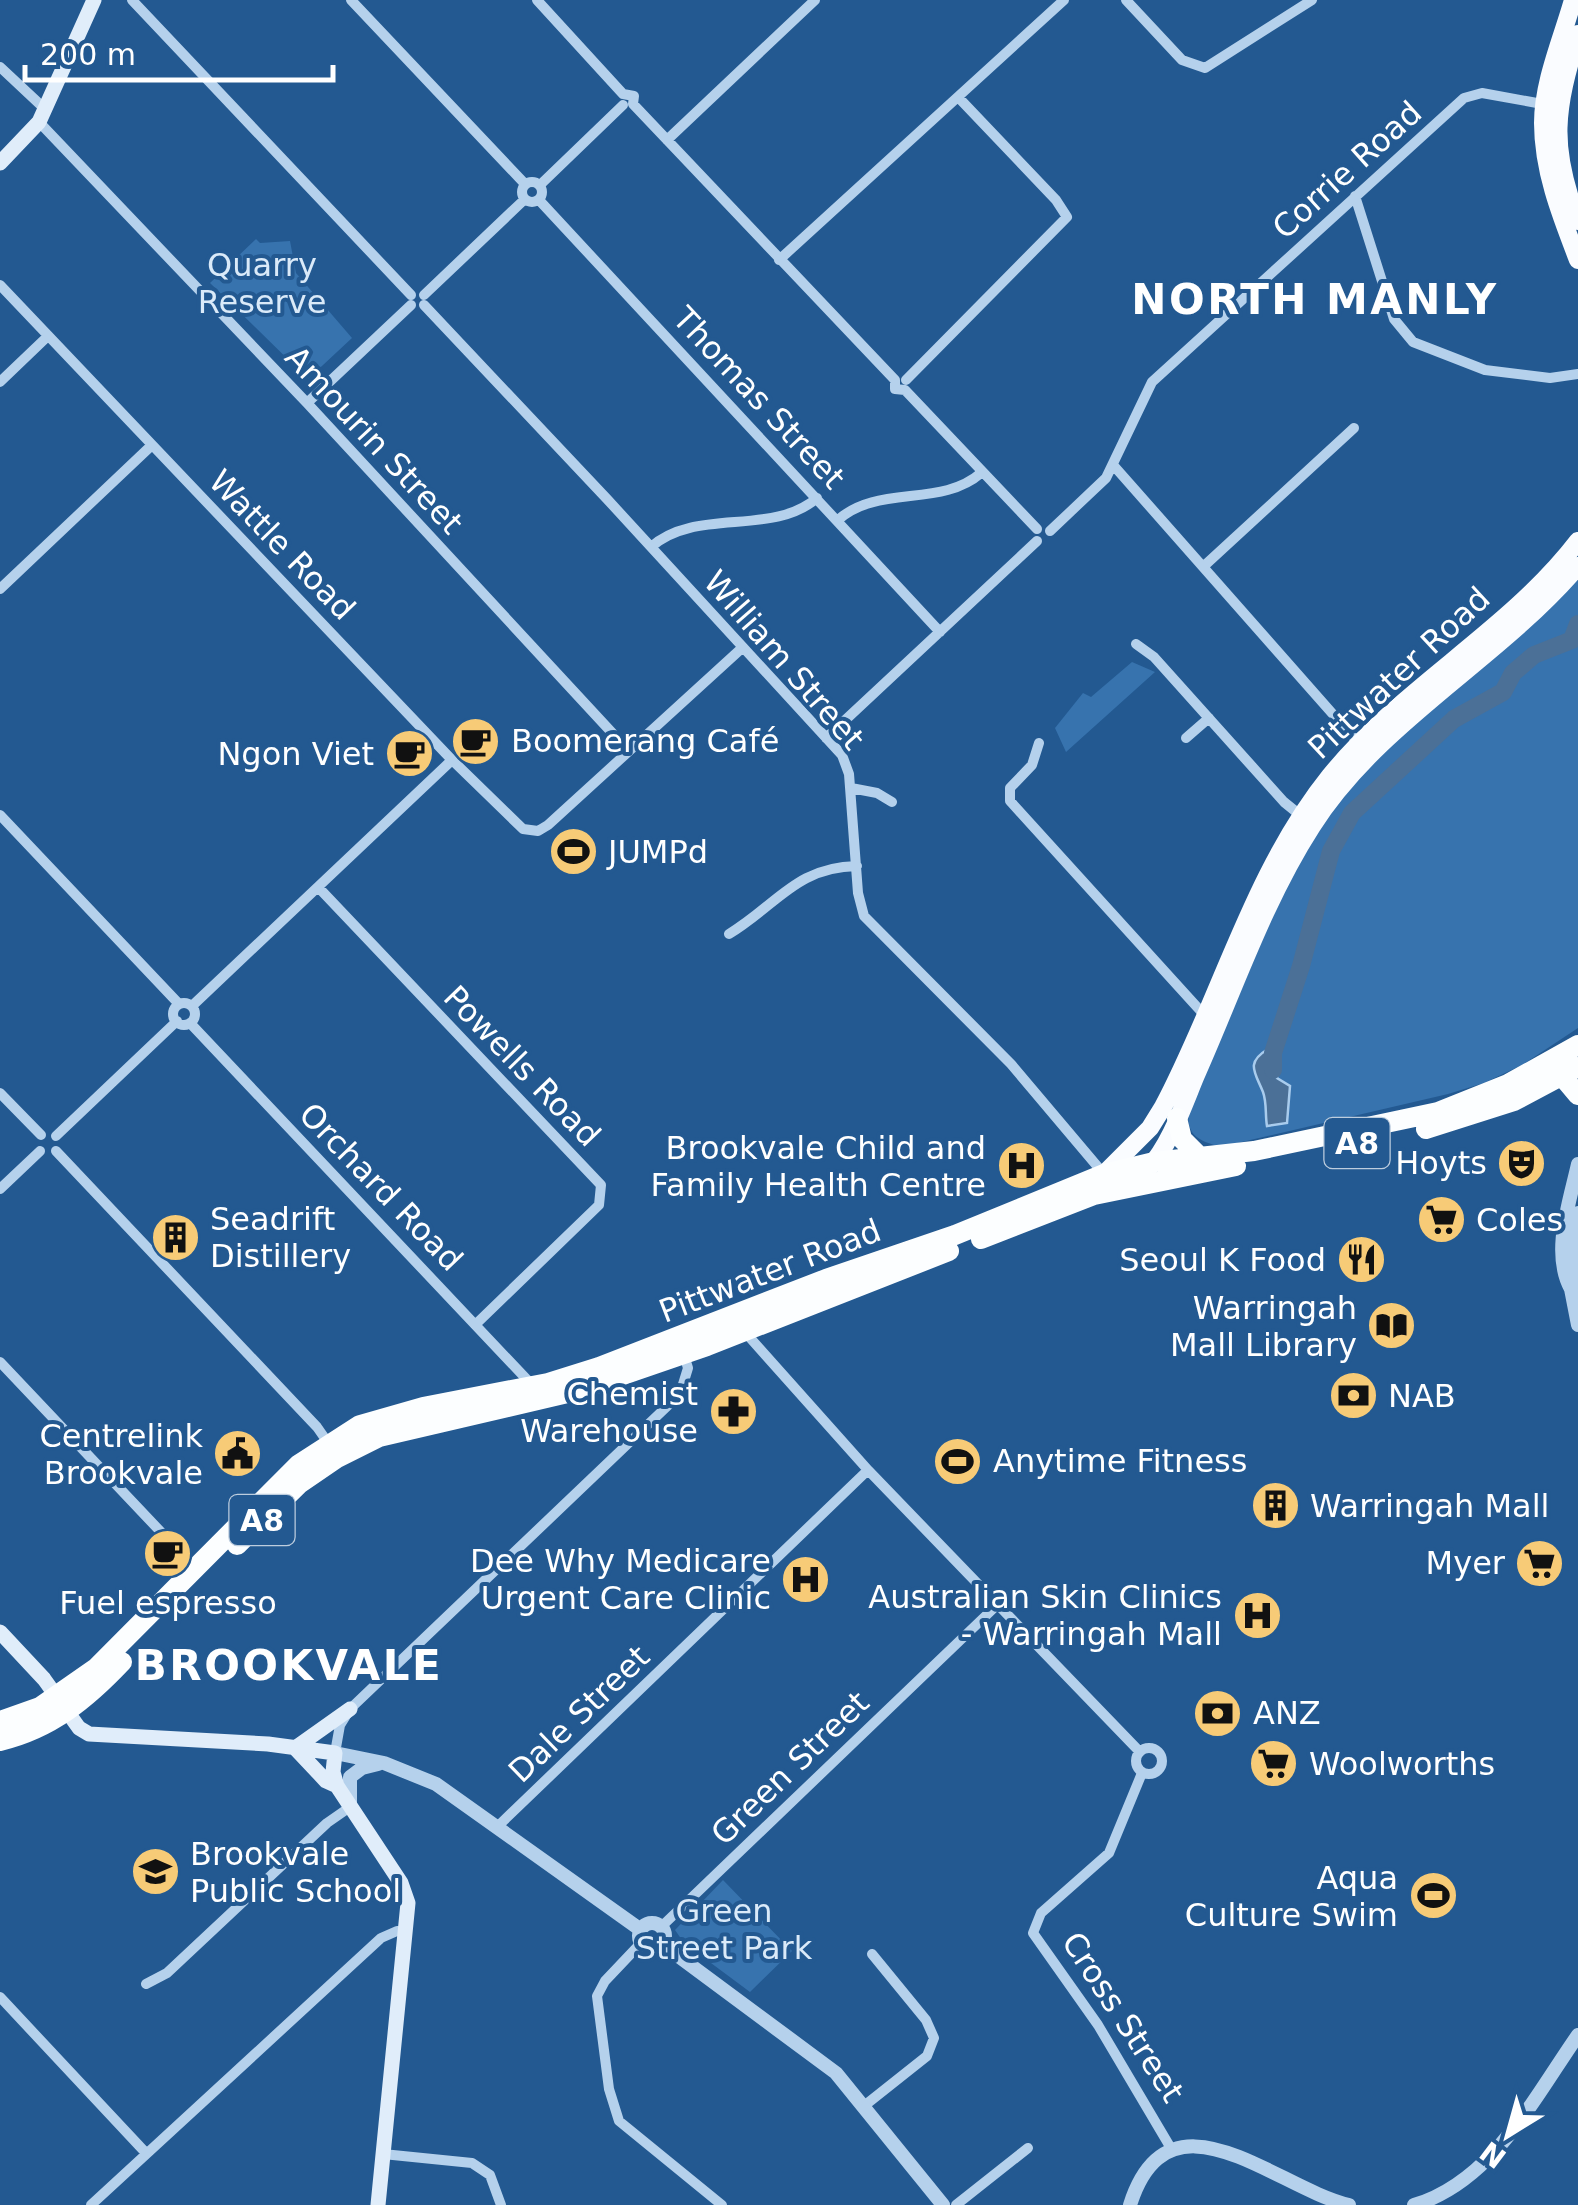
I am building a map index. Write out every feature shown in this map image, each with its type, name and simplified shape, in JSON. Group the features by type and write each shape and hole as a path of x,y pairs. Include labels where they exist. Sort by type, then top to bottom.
{"highway":[{"path":"1574,1059 1578,1095"},
{"name":"A8","path":"1104,1174 1154,1162 1317,1140 1438,1112 1574,1059"},
{"name":"A8","path":"1125,1187 1442,1125 1514,1102 1574,1059"},
{"path":"1177,1118 1182,1138 1201,1158"},
{"name":"Pittwater Road","path":"0,1740 36,1730 288,1474 333,1450 398,1431 543,1400 684,1355 737,1324 1104,1174"},
{"name":"Pittwater Road","path":"0,1721 62,1704 116,1668 360,1426 392,1414 533,1386 737,1324 1125,1187"}],"main road":[{"path":"0,163 43,116 94,0"},
{"path":"1573,0 1544,146 1550,177 1578,260"},
{"path":"1578,34 1552,106 1564,182 1578,221"},
{"name":"Pittwater Road","path":"1154,1162 1177,1118 1274,861 1347,778 1364,749 1539,584 1578,541"},
{"name":"Pittwater Road","path":"1364,749 1498,643 1578,566"},
{"name":"Pittwater Road","path":"1104,1174 1150,1128 1211,1022"},
{"path":"1125,1187 1154,1162"},
{"path":"0,1632 82,1731 96,1736 236,1742 335,1753 333,1772 337,1786 406,1893 407,1932 378,2205"},
{"path":"295,1748 350,1709"},
{"path":"295,1748 326,1781 337,1786"}],"street":[{"name":"William Street","path":"132,0 651,547 845,760 861,909 870,923 1011,1064 1104,1174"},
{"path":"352,0 525,184"},
{"path":"536,0 626,101 902,383 1041,534"},
{"path":"667,140 815,0"},
{"path":"779,260 1064,0"},
{"path":"1126,0 1182,60 1205,68 1312,0"},
{"name":"Amourin Street","path":"0,68 628,750"},
{"name":"Corrie Road","path":"826,738 1041,534 1104,482 1152,382 1472,94 1552,106"},
{"path":"902,383 1067,217 1056,200 958,98"},
{"path":"540,185 626,101"},
{"path":"525,184 540,185"},
{"path":"525,184 522,194 533,202 542,194 540,185"},
{"path":"1355,196 1394,319 1413,342 1485,370 1550,378 1578,374"},
{"path":"307,403 525,199"},
{"name":"Thomas Street","path":"538,200 940,632"},
{"name":"Wattle Road","path":"0,285 518,826 534,832 548,825 628,750"},
{"path":"0,382 48,336"},
{"path":"1204,566 1354,428"},
{"path":"0,589 152,445"},
{"path":"1114,466 1364,749"},
{"path":"838,520 862,504 958,488 982,473"},
{"path":"651,547 678,530 792,513 817,498"},
{"path":"1136,644 1154,657 1284,802 1307,820"},
{"path":"628,750 742,648"},
{"path":"1186,738 1209,718"},
{"path":"1040,743 1032,765 1010,788 1010,800 1211,1022"},
{"path":"192,1006 452,760"},
{"path":"851,788 892,802"},
{"path":"0,815 179,1004 192,1006"},
{"path":"729,934 805,876 832,866 856,866"},
{"name":"Powells Road","path":"318,887 601,1185 599,1205 476,1324"},
{"path":"176,1020 174,1012 179,1004"},
{"path":"176,1020 190,1023 195,1015 192,1006"},
{"path":"56,1136 176,1020"},
{"name":"Orchard Road","path":"190,1023 533,1386"},
{"path":"0,1092 40,1135"},
{"path":"48,1132 56,1136 56,1151 48,1154 40,1150 40,1135 48,1132"},
{"path":"0,1188 40,1150"},
{"path":"56,1151 317,1427 333,1450"},
{"path":"1571,1289 1564,1277 1563,1245 1578,1164"},
{"path":"1578,1213 1571,1289 1578,1325"},
{"path":"737,1324 868,1470 1140,1752"},
{"path":"684,1355 688,1368 682,1390 674,1400 350,1709 340,1726 335,1753 384,1763 436,1784 497,1827 641,1937 652,1949 662,1944 665,1936 661,1927 650,1924 641,1937 598,1991 613,2109 628,2130 722,2205"},
{"path":"0,1362 196,1568"},
{"name":"Dale Street","path":"497,1827 868,1470"},
{"name":"Green Street","path":"661,1927 997,1605"},
{"path":"1154,1749 1162,1759 1156,1773 1142,1773 1136,1764 1140,1752 1154,1749"},
{"path":"146,1984 167,1972 350,1807 350,1777 362,1768 384,1763"},
{"name":"Cross Street","path":"1142,1773 1109,1853 1041,1913 1033,1933 1098,2025 1172,2150"},
{"path":"91,2205 381,1938 397,1931 407,1932"},
{"path":"662,1944 836,2072 943,2205"},
{"path":"864,2106 927,2056 934,2038 926,2020 872,1954"},
{"path":"0,1997 146,2152"},
{"path":"1414,2205 1446,2192 1482,2165 1578,2035"},
{"path":"1130,2205 1149,2166 1172,2150 1191,2145 1214,2148 1349,2205"},
{"path":"956,2205 1028,2148"},
{"path":"383,2154 472,2163 490,2175 501,2205"}],"green space":[{"name":"Quarry Reserve","path":"256,239 260,243 290,241 296,273 352,338 308,379 210,283"},
{"path":"1578,580 1578,1028 1522,1065 1448,1094 1220,1147 1196,1136 1188,1114 1293,869 1334,803 1369,761"},
{"path":"1132,662 1155,672 1066,752 1055,728 1083,693 1091,697"},
{"name":"Green Street Park","path":"723,1880 792,1951 750,1992 684,1943 675,1930"}],"shaded area":[{"path":"1268,1049 1278,1049 1277,1078 1290,1086 1287,1123 1267,1126 1264,1096 1254,1063"}],"waterway":[{"path":"1273,1070 1273,1053 1331,851 1352,813 1454,719 1503,692 1513,673 1534,655 1572,640 1578,624"}],"place":[{"name":"Boomerang Café","path":"476,741"},
{"name":"Ngon Viet","path":"409,754"},
{"name":"JUMPd","path":"573,852"},
{"name":"Hoyts","path":"1522,1163"},
{"name":"Brookvale Child and Family Health Centre","path":"1021,1166"},
{"name":"Coles","path":"1441,1220"},
{"name":"Seadrift Distillery","path":"175,1237"},
{"name":"Seoul K Food","path":"1361,1260"},
{"name":"Warringah Mall Library","path":"1392,1326"},
{"name":"NAB","path":"1353,1396"},
{"name":"Chemist Warehouse","path":"733,1412"},
{"name":"Centrelink Brookvale","path":"238,1454"},
{"name":"Anytime Fitness","path":"958,1461"},
{"name":"Warringah Mall","path":"1275,1506"},
{"name":"Fuel espresso","path":"168,1553"},
{"name":"Myer","path":"1540,1563"},
{"name":"Dee Why Medicare Urgent Care Clinic","path":"806,1579"},
{"name":"Australian Skin Clinics - Warringah Mall","path":"1257,1615"},
{"name":"ANZ","path":"1218,1713"},
{"name":"Woolworths","path":"1274,1764"},
{"name":"Brookvale Public School","path":"155,1872"},
{"name":"Aqua Culture Swim","path":"1433,1896"}],"district":[{"name":"NORTH MANLY","path":"1315,299"},
{"name":"BROOKVALE","path":"289,1665"}]}
